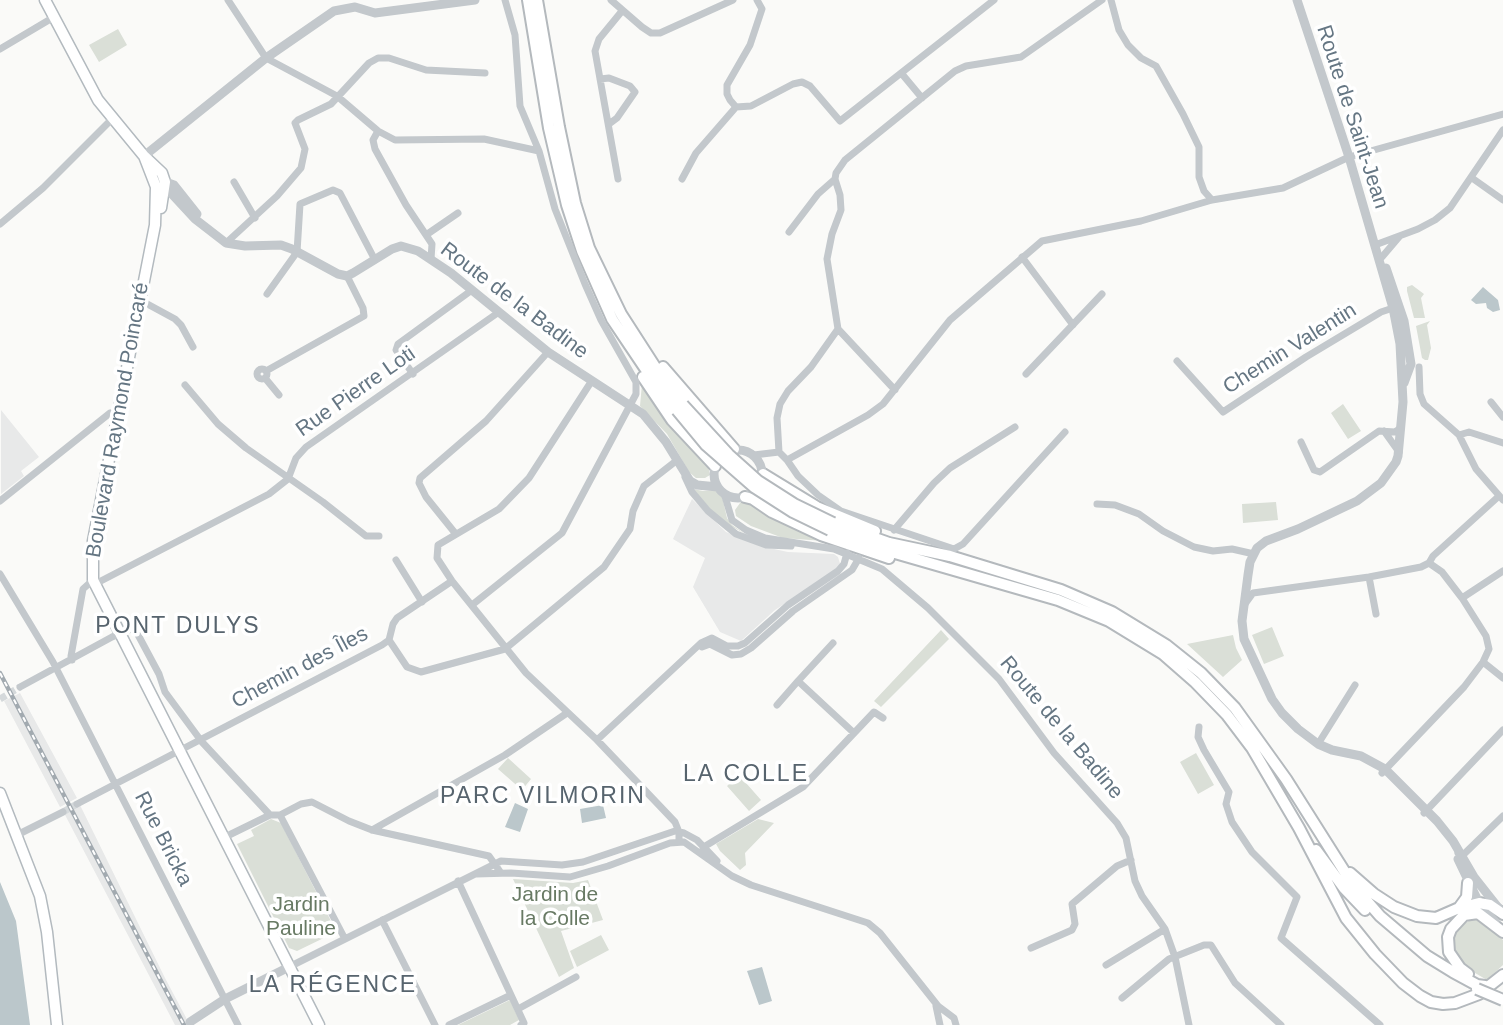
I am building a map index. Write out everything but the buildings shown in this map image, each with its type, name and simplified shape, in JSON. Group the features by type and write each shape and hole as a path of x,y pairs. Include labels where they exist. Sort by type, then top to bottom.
{"highway":[{"path":"528,0 549,128 567,205 582,251 617,316 659,373 680,408 758,481 831,526 888,551 1058,600 1109,621 1163,654 1227,715 1252,748 1299,828 1346,918 1388,969 1431,1002 1455,1003 1479,993 1503,975"},
{"path":"537,0 559,127 575,203 589,248 647,383 718,481"},
{"path":"617,316 734,449"},
{"path":"763,474 817,507 881,533 1061,590 1112,612 1166,645 1201,673 1235,708 1260,741 1353,885 1390,925 1427,956 1503,1000"},
{"path":"739,497 753,499 795,524 844,544 909,563 950,569"},
{"path":"831,526 889,543 950,556"},
{"path":"1299,828 1344,888 1375,919 1426,960 1481,987 1503,993"},
{"path":"1327,844 1357,881 1394,907 1417,916 1436,918 1479,903 1490,905 1503,914"},
{"path":"1459,908 1467,897 1468,883"},
{"path":"1481,987 1453,960 1449,952 1448,937 1451,929 1459,919 1471,913 1483,915 1503,932"}],"main road":[{"path":"46,0 90,86 144,156 162,173 159,187"},
{"path":"144,156 159,187"},
{"name":"Boulevard Raymond Poincaré","path":"155,225 160,209 159,187"},
{"name":"Boulevard Raymond Poincaré","path":"159,187 155,225 93,541 94,582 319,1025"},
{"path":"0,793 40,896 47,932 57,1025"}],"street":[{"path":"228,0 266,58 337,96 378,131 396,139 484,139 539,151"},
{"path":"144,156 266,58 334,11 355,7 375,13 416,4 475,0"},
{"path":"472,605 562,533 636,394 636,382 585,284 555,209 539,151 520,106 515,35 505,0"},
{"path":"611,0 651,33 660,33 733,0"},
{"path":"736,107 727,94 727,85 757,27 762,9 757,0"},
{"path":"682,178 696,153 736,107 751,106 802,82 810,86 841,121 994,0"},
{"path":"895,390 838,329 827,258 841,210 836,173 845,160 955,71 965,66 1021,57 1102,0"},
{"path":"1111,0 1119,30 1128,46 1156,66 1199,147 1199,177 1204,191 1212,200"},
{"name":"Route de Saint-Jean","path":"1297,0 1375,245 1418,366 1403,387"},
{"path":"618,178 596,51 599,39 622,11"},
{"path":"0,49 54,17"},
{"path":"226,243 255,218 301,168 305,149 295,123 331,104 369,63 378,58 389,58 426,70 485,73"},
{"path":"902,74 922,98"},
{"path":"600,79 609,78 630,86 635,92 617,118 609,124"},
{"path":"788,460 883,404 950,320 1042,241 1144,221 1212,200 1283,188 1349,157 1503,114"},
{"path":"0,224 43,188 113,118"},
{"path":"1375,245 1435,220 1450,208 1503,130"},
{"path":"378,131 373,140 375,149 406,205 432,244 431,259"},
{"path":"1472,178 1503,200"},
{"path":"789,232 818,194 835,179"},
{"path":"234,182 255,218"},
{"path":"159,187 174,185 211,232"},
{"path":"159,187 226,243 245,246 281,245 347,276 363,308 363,316 266,375 279,395"},
{"path":"267,293 297,252 300,204 333,190 340,193 375,260"},
{"path":"160,209 168,202 175,202 184,208"},
{"path":"426,234 458,214"},
{"path":"1380,257 1399,236"},
{"name":"Route de la Badine","path":"347,276 401,246 410,247 431,259 548,352 630,404 654,426 666,442 692,492 708,511 736,534 766,545 799,545"},
{"path":"1022,257 1073,325"},
{"path":"413,374 396,350 398,344 472,290"},
{"path":"1026,374 1102,294"},
{"path":"140,300 175,319 192,347"},
{"name":"Route de Saint-Jean","path":"1396,307 1403,387"},
{"name":"Chemin Valentin","path":"1177,361 1223,412 1306,357 1381,312 1396,307"},
{"name":"Rue Pierre Loti","path":"94,582 269,494 288,479 296,458 306,447 499,312"},
{"path":"779,452 777,418 780,404 838,329"},
{"path":"1244,604 1254,593 1421,567 1429,563 1433,556 1501,498 1476,469 1459,435 1424,404 1420,394 1418,366 1405,365 1404,350 1400,344"},
{"path":"455,533 426,497 419,483 420,478 486,421 548,352"},
{"path":"592,382 529,478 499,509 438,545 437,558 505,649 675,822 679,837"},
{"path":"185,385 221,426 288,479 369,538 379,536"},
{"path":"1403,387 1399,452 1389,473 1373,491 1319,519 1266,541 1254,554 1244,604 1244,639 1272,699 1298,729 1318,744 1351,755 1384,771 1426,812 1458,853 1468,883 1479,903 1503,932"},
{"path":"1492,402 1503,416"},
{"path":"0,501 110,413 118,412"},
{"path":"894,530 950,468 1015,427"},
{"path":"1301,442 1314,471 1320,472 1370,436 1383,431 1395,432 1401,428"},
{"path":"1383,431 1399,452"},
{"path":"757,458 766,452 779,452 788,460 797,476 841,511 954,549 1065,432"},
{"path":"1459,435 1469,432 1503,443"},
{"path":"734,449 741,449 757,458 763,474 758,489 739,497 727,507 718,481 722,455 734,449"},
{"path":"389,640 407,667 422,672 505,649 604,566 630,530 633,511 644,485 676,461"},
{"path":"683,473 696,485 718,481"},
{"path":"718,481 739,497"},
{"path":"1097,504 1115,505 1139,514 1163,531 1194,547 1213,551 1232,549 1254,554"},
{"name":"Route de la Badine","path":"727,507 732,520 765,538 834,549 883,569 928,608 987,666 1054,752 1117,823 1126,838 1142,895 1165,929 1175,957 1189,1025"},
{"path":"597,740 707,639 712,638 727,646 745,643 838,571 844,564 847,553"},
{"path":"790,608 852,570 859,558"},
{"path":"396,560 422,602"},
{"path":"1384,771 1464,687 1483,662 1489,649 1486,636 1462,598 1442,572 1429,563"},
{"path":"1462,598 1503,571"},
{"name":"Rue Bricka","path":"0,575 56,668 238,1025"},
{"path":"1369,577 1376,614"},
{"name":"Chemin des Îles","path":"77,804 389,640 397,618 452,581"},
{"path":"72,660 83,589 94,582"},
{"path":"20,687 119,634 131,629 136,631 159,674 165,692 200,740 270,815"},
{"path":"777,705 833,643"},
{"path":"1483,662 1503,678"},
{"path":"798,681 854,733"},
{"path":"1318,744 1355,685"},
{"path":"702,850 803,787 874,712 883,718"},
{"path":"372,830 505,755 566,713"},
{"path":"1199,727 1198,737 1229,792 1226,804 1232,822 1252,852 1297,897 1281,938 1380,1025"},
{"path":"1426,812 1503,730"},
{"path":"223,838 270,815 280,815 301,804 312,802 372,830 489,856 501,873"},
{"path":"17,835 63,812"},
{"path":"280,815 345,939"},
{"path":"1458,853 1503,816"},
{"path":"190,1021 225,999 495,864 512,861 562,865 583,862 669,832 679,837"},
{"path":"476,873 570,877 690,835 702,850 732,876 751,885 868,923 880,933 935,1002 943,1020 954,1018 956,1025"},
{"path":"1031,948 1072,930 1075,924 1072,904 1117,866 1131,860"},
{"path":"511,873 512,861"},
{"path":"583,862 586,873"},
{"path":"1465,869 1503,914"},
{"path":"458,881 523,1024"},
{"path":"382,920 435,1025"},
{"path":"1106,965 1165,929"},
{"path":"1122,998 1169,959 1204,945 1211,945 1235,983 1281,1025"},
{"path":"518,1009 576,977"},
{"path":"449,1025 511,995"}],"shaded area":[{"path":"1483,287 1498,300 1500,310 1493,312 1487,308 1486,303 1476,304 1471,300"},
{"path":"1,410 39,457 21,471 24,476 1,494"},
{"path":"692,499 726,532 760,546 788,552 834,554 841,567 775,610 741,641 720,632 693,587 705,558 673,539"},
{"path":"20,693 77,798 60,807 4,701"},
{"path":"515,803 528,809 520,832 505,827"},
{"path":"80,805 190,1025 175,1025 64,813"},
{"path":"603,805 606,818 582,823 580,809"},
{"path":"0,882 16,921 30,1025 0,1025"},
{"path":"762,967 772,1001 759,1005 747,971"}],"green space":[{"path":"118,29 127,45 99,62 89,45"},
{"path":"1412,285 1424,294 1421,298 1425,318 1414,318 1407,291 1407,287"},
{"path":"1430,321 1427,325 1431,348 1428,360 1425,360 1422,358 1416,326"},
{"path":"642,384 708,466 710,475 696,478 689,472 667,434 640,406"},
{"path":"1343,404 1361,431 1348,439 1331,413"},
{"path":"693,489 717,490 722,496 727,518 745,534 719,519"},
{"path":"1276,502 1278,520 1243,523 1242,504"},
{"path":"740,503 749,503 824,541 783,538 751,526 736,516 735,510"},
{"path":"1272,627 1284,656 1264,664 1252,635"},
{"path":"941,630 949,639 881,707 874,701"},
{"path":"1233,635 1242,660 1223,677 1187,644"},
{"path":"1196,753 1214,785 1198,794 1180,762"},
{"path":"508,758 531,779 522,790 498,769"},
{"path":"739,775 761,800 749,811 727,786"},
{"name":"Jardin Pauline","path":"271,819 281,823 334,927 332,934 297,951 289,948 237,844 254,836 251,830"},
{"path":"758,819 774,823 745,853 746,865 740,870 716,844"},
{"name":"Jardin de la Colle","path":"513,879 573,883 588,880 603,920 561,931 574,968 559,977"},
{"path":"1475,918 1494,930 1503,940 1503,965 1487,980 1470,970 1455,953 1454,935 1463,924"},
{"path":"601,935 609,950 577,967 570,951"},
{"path":"510,1000 519,1020 510,1025 458,1025"}],"tunnel":[{"path":"0,699 20,687"},
{"path":"63,812 77,804"}],"railway":[{"path":"0,673 184,1025"}],"district":[{"name":"PONT DULYS","path":"178,627"},
{"name":"LA COLLE","path":"746,775"},
{"name":"PARC VILMORIN","path":"543,797"},
{"name":"LA RÉGENCE","path":"333,986"}]}
